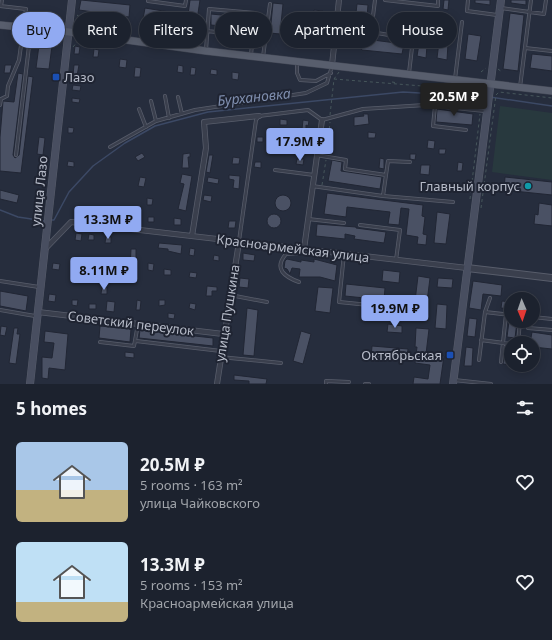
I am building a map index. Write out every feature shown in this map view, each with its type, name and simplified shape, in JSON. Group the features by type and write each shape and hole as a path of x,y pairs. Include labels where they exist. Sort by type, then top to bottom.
{"main road":[{"name":"улица Лазо","path":"30,384 72,0"},
{"path":"453,382 486,111 485,98 490,83 500,8"},
{"path":"0,25 12,26"},
{"path":"65,32 297,61 332,69 409,74 552,91"}],"street":[{"path":"332,69 339,0"},
{"path":"192,236 206,148 204,122 259,116"},
{"path":"302,249 308,219 322,120"},
{"name":"Красноармейская улица","path":"45,249 71,222 552,278"},
{"name":"улица Пушкина","path":"217,384 223,334 238,242"},
{"name":"Советский переулок","path":"38,314 223,334"}],"lane":[{"path":"2,0 1,6 26,9 26,12"},
{"path":"148,1 185,6 186,0"},
{"path":"375,0 370,32 413,39 409,74"},
{"path":"385,0 438,6 438,0"},
{"path":"468,0 467,11 500,8 544,14 546,0"},
{"path":"520,87 531,0"},
{"path":"263,57 270,4"},
{"path":"215,32 207,31 209,9 244,12"},
{"path":"455,79 462,22"},
{"path":"0,105 1,99 6,96 8,86 19,60 21,48"},
{"path":"16,155 29,48"},
{"path":"251,48 251,56"},
{"path":"525,48 552,51"},
{"path":"297,61 297,73 300,80 316,81 332,69"},
{"path":"110,147 156,121 182,114 306,93 327,83 332,69"},
{"path":"165,96 169,118"},
{"path":"178,97 182,114"},
{"path":"151,101 156,121"},
{"path":"238,242 256,120 259,116 308,110 322,120 363,109 425,105 486,111"},
{"path":"435,106 433,126 466,130"},
{"path":"139,109 146,126"},
{"path":"316,155 346,160 345,169 386,175"},
{"path":"383,196 388,161 410,162"},
{"path":"275,170 314,175"},
{"path":"312,186 383,196 453,202"},
{"path":"308,219 344,223"},
{"path":"360,225 400,230 396,260"},
{"path":"299,282 284,275 280,264 286,254 299,253 302,249"},
{"path":"344,254 339,302 369,305"},
{"path":"0,281 41,288"},
{"path":"230,295 267,302"},
{"path":"479,360 485,312 490,298"},
{"path":"0,310 38,314"},
{"path":"485,312 504,314"},
{"path":"540,318 552,319"},
{"path":"100,342 134,346 138,324"},
{"path":"500,362 505,328"},
{"path":"528,328 552,330"},
{"path":"481,340 503,343"},
{"path":"136,341 221,351"},
{"path":"220,357 282,363"},
{"path":"326,384 326,381 349,382"},
{"path":"453,382 491,384"}],"path":[{"path":"481,72 487,67"},
{"path":"498,69 502,72"},
{"path":"322,187 327,157 330,102 334,79 339,72"},
{"path":"334,79 473,90 479,89 485,98 470,200"},
{"path":"481,208 496,96 499,92 552,98"}],"shaded area":[{"path":"500,106 552,113 552,180 492,172"}],"building":[{"path":"81,0 130,5 129,12 93,12 79,10"},
{"path":"190,0 200,0 198,12 188,12"},
{"path":"444,0 449,0 448,10 443,9"},
{"path":"475,0 490,0 490,5 475,3"},
{"path":"511,0 526,0 526,5 511,3"},
{"path":"273,3 283,4 282,12 280,12 280,34 272,33"},
{"path":"357,4 368,5 367,12 356,12"},
{"path":"145,8 170,12 144,12"},
{"path":"314,10 323,11 323,12 314,12"},
{"path":"510,13 524,15 518,71 503,69"},
{"path":"211,14 215,14 215,25 211,25"},
{"path":"468,34 481,36 477,61 465,59"},
{"path":"379,41 387,42 387,48 403,48 402,54 362,50 360,48 379,48"},
{"path":"39,48 52,48 49,69 36,68"},
{"path":"75,48 80,48 79,54 74,54"},
{"path":"418,48 427,48 426,58 417,56"},
{"path":"438,48 448,48 447,60 437,58"},
{"path":"94,49 99,50 98,57 93,57"},
{"path":"532,54 552,56 552,71 530,68"},
{"path":"120,59 127,60 126,68 119,67"},
{"path":"5,65 12,65 10,73 4,73"},
{"path":"74,65 79,65 77,76 73,75"},
{"path":"178,65 183,66 183,73 177,72"},
{"path":"135,67 141,68 140,77 134,77"},
{"path":"191,67 196,68 195,75 190,75"},
{"path":"211,69 217,70 217,75 210,74"},
{"path":"232,72 239,73 238,80 232,79"},
{"path":"18,73 23,74 13,155 15,158 19,155 28,76 33,77 21,173 0,171 0,137 3,101 14,102"},
{"path":"73,85 81,86 80,91 72,90"},
{"path":"72,98 80,99 79,103 72,102"},
{"path":"437,109 473,114 472,125 436,122"},
{"path":"363,114 368,114 369,124 354,126 354,117 364,116"},
{"path":"280,119 287,120 287,125 280,125"},
{"path":"303,120 309,121 308,126 306,125 306,142 299,141 299,134 297,134 297,128 302,129"},
{"path":"68,127 74,128 73,133 68,133"},
{"path":"368,132 376,133 375,138 368,138"},
{"path":"39,137 45,138 43,155 37,154"},
{"path":"257,137 263,137 263,142 257,142"},
{"path":"428,140 435,141 434,149 427,148"},
{"path":"276,142 302,143 302,150 276,148"},
{"path":"439,149 446,149 445,154 439,154"},
{"path":"142,153 145,157 138,161 135,157"},
{"path":"190,153 190,157 188,157 189,168 182,168 183,154"},
{"path":"410,154 416,154 415,160 410,159"},
{"path":"209,155 213,155 210,173 206,172"},
{"path":"233,157 240,158 239,164 232,164"},
{"path":"380,158 384,159 384,169 379,168"},
{"path":"297,159 304,159 303,165 296,164"},
{"path":"332,160 342,162 341,171 382,177 380,189 328,181"},
{"path":"68,161 74,162 74,167 67,166"},
{"path":"255,162 261,162 261,168 254,167"},
{"path":"458,162 463,163 462,171 457,171"},
{"path":"421,165 430,165 429,175 420,174"},
{"path":"182,174 192,176 186,211 178,209 184,184 180,183"},
{"path":"229,175 240,176 239,189 233,188 234,180 229,179"},
{"path":"140,177 146,178 144,187 138,186"},
{"path":"208,177 219,179 218,184 207,182"},
{"name":"Главный корпус","path":"505,177 552,182 552,195 504,190"},
{"path":"0,190 19,195 17,203 0,199"},
{"path":"327,193 423,205 422,216 425,217 423,234 427,235 426,245 417,244 418,237 406,235 409,209 401,208 399,225 388,224 390,212 347,207 346,217 324,214"},
{"path":"204,195 212,196 211,202 203,200"},
{"path":"283,195 289,197 291,203 289,209 283,211 277,209 275,203 277,197"},
{"path":"147,198 153,199 152,205 147,205"},
{"path":"539,203 552,205 552,226 534,224 535,214 538,215"},
{"path":"437,212 450,214 446,244 434,243"},
{"path":"274,214 279,216 281,221 279,226 274,228 269,226 267,221 269,216"},
{"path":"129,215 136,216 135,221 129,220"},
{"path":"148,217 154,217 154,222 148,222"},
{"path":"174,218 181,219 181,225 174,225"},
{"path":"229,221 236,221 235,228 228,228"},
{"path":"317,224 356,227 386,232 384,243 354,239 355,236 345,234 345,239 316,236"},
{"path":"76,233 82,234 81,241 75,240"},
{"path":"89,234 94,235 94,240 88,240"},
{"path":"106,236 111,237 111,243 105,243"},
{"path":"159,243 182,245 181,254 168,251 168,249 158,248"},
{"path":"190,248 195,249 194,256 189,255"},
{"path":"131,249 136,249 136,269 130,269"},
{"path":"243,253 255,255 254,261 243,260"},
{"path":"214,255 219,256 219,261 213,260"},
{"path":"287,259 301,262 301,260 314,262 314,259 337,265 335,281 320,277 299,277 300,269 292,268 290,274 287,269 284,268 285,261"},
{"path":"53,263 60,264 59,270 52,269"},
{"path":"148,263 154,264 153,271 148,270"},
{"path":"164,269 171,270 171,275 164,275"},
{"path":"383,270 400,272 399,283 382,281"},
{"path":"190,272 197,273 196,278 189,277"},
{"path":"418,276 430,278 427,302 415,301"},
{"path":"240,278 249,279 248,288 239,287"},
{"path":"438,278 453,279 452,288 437,287"},
{"path":"473,281 502,285 501,296 483,294 481,310 469,308"},
{"path":"346,284 385,288 384,300 345,296"},
{"path":"207,286 217,287 217,291 212,291 212,296 206,296"},
{"path":"102,287 107,287 107,294 101,294"},
{"path":"318,287 333,288 330,313 315,311"},
{"path":"0,291 28,296 26,311 0,306"},
{"path":"49,294 56,295 55,302 48,301"},
{"path":"72,300 78,300 77,306 72,305"},
{"path":"137,300 141,301 140,310 136,310"},
{"path":"159,300 165,300 165,305 159,306"},
{"path":"107,301 115,302 114,312 106,311"},
{"path":"502,301 504,301 504,308 501,308"},
{"path":"190,303 196,304 195,310 189,308"},
{"path":"89,304 96,304 96,309 89,309"},
{"path":"437,304 447,305 446,329 435,328"},
{"path":"247,308 258,310 254,356 243,355"},
{"path":"168,313 175,314 174,319 168,318"},
{"path":"469,318 477,319 475,337 467,336"},
{"path":"388,324 402,326 402,333 387,332"},
{"path":"1,326 7,327 5,336 0,335"},
{"path":"100,326 131,329 130,342 99,338"},
{"path":"14,328 18,328 17,334 20,334 16,364 9,363"},
{"path":"416,328 429,329 426,354 444,356 440,384 413,384 414,377 428,379 430,365 415,363 417,347 415,347"},
{"path":"508,328 516,328 515,336 507,336"},
{"path":"140,330 213,338 213,346 139,338"},
{"path":"45,331 68,334 65,370 49,368 48,379 42,378 42,357 52,358 54,343 44,342"},
{"path":"301,331 311,334 303,364 293,361"},
{"path":"532,332 552,335 552,349 540,348 540,336 531,336"},
{"path":"372,346 408,349 407,361 371,358"},
{"path":"466,347 473,348 472,366 464,366"},
{"path":"125,352 134,353 134,358 125,357"},
{"path":"234,375 267,379 266,384 249,384 249,381 234,380"}],"waterway":[{"name":"Бурхановка","path":"51,220 54,220 69,192 93,166 125,143 155,126 208,112 403,92 487,97"},
{"name":"Бурхановка","path":"490,97 552,106"},
{"name":"Бурхановка","path":"0,210 18,217 45,221"}],"place":[{"name":"Лазо","path":"56,77"},
{"name":"Главный корпус","path":"528,186"},
{"name":"Октябрьская","path":"450,355"}]}
